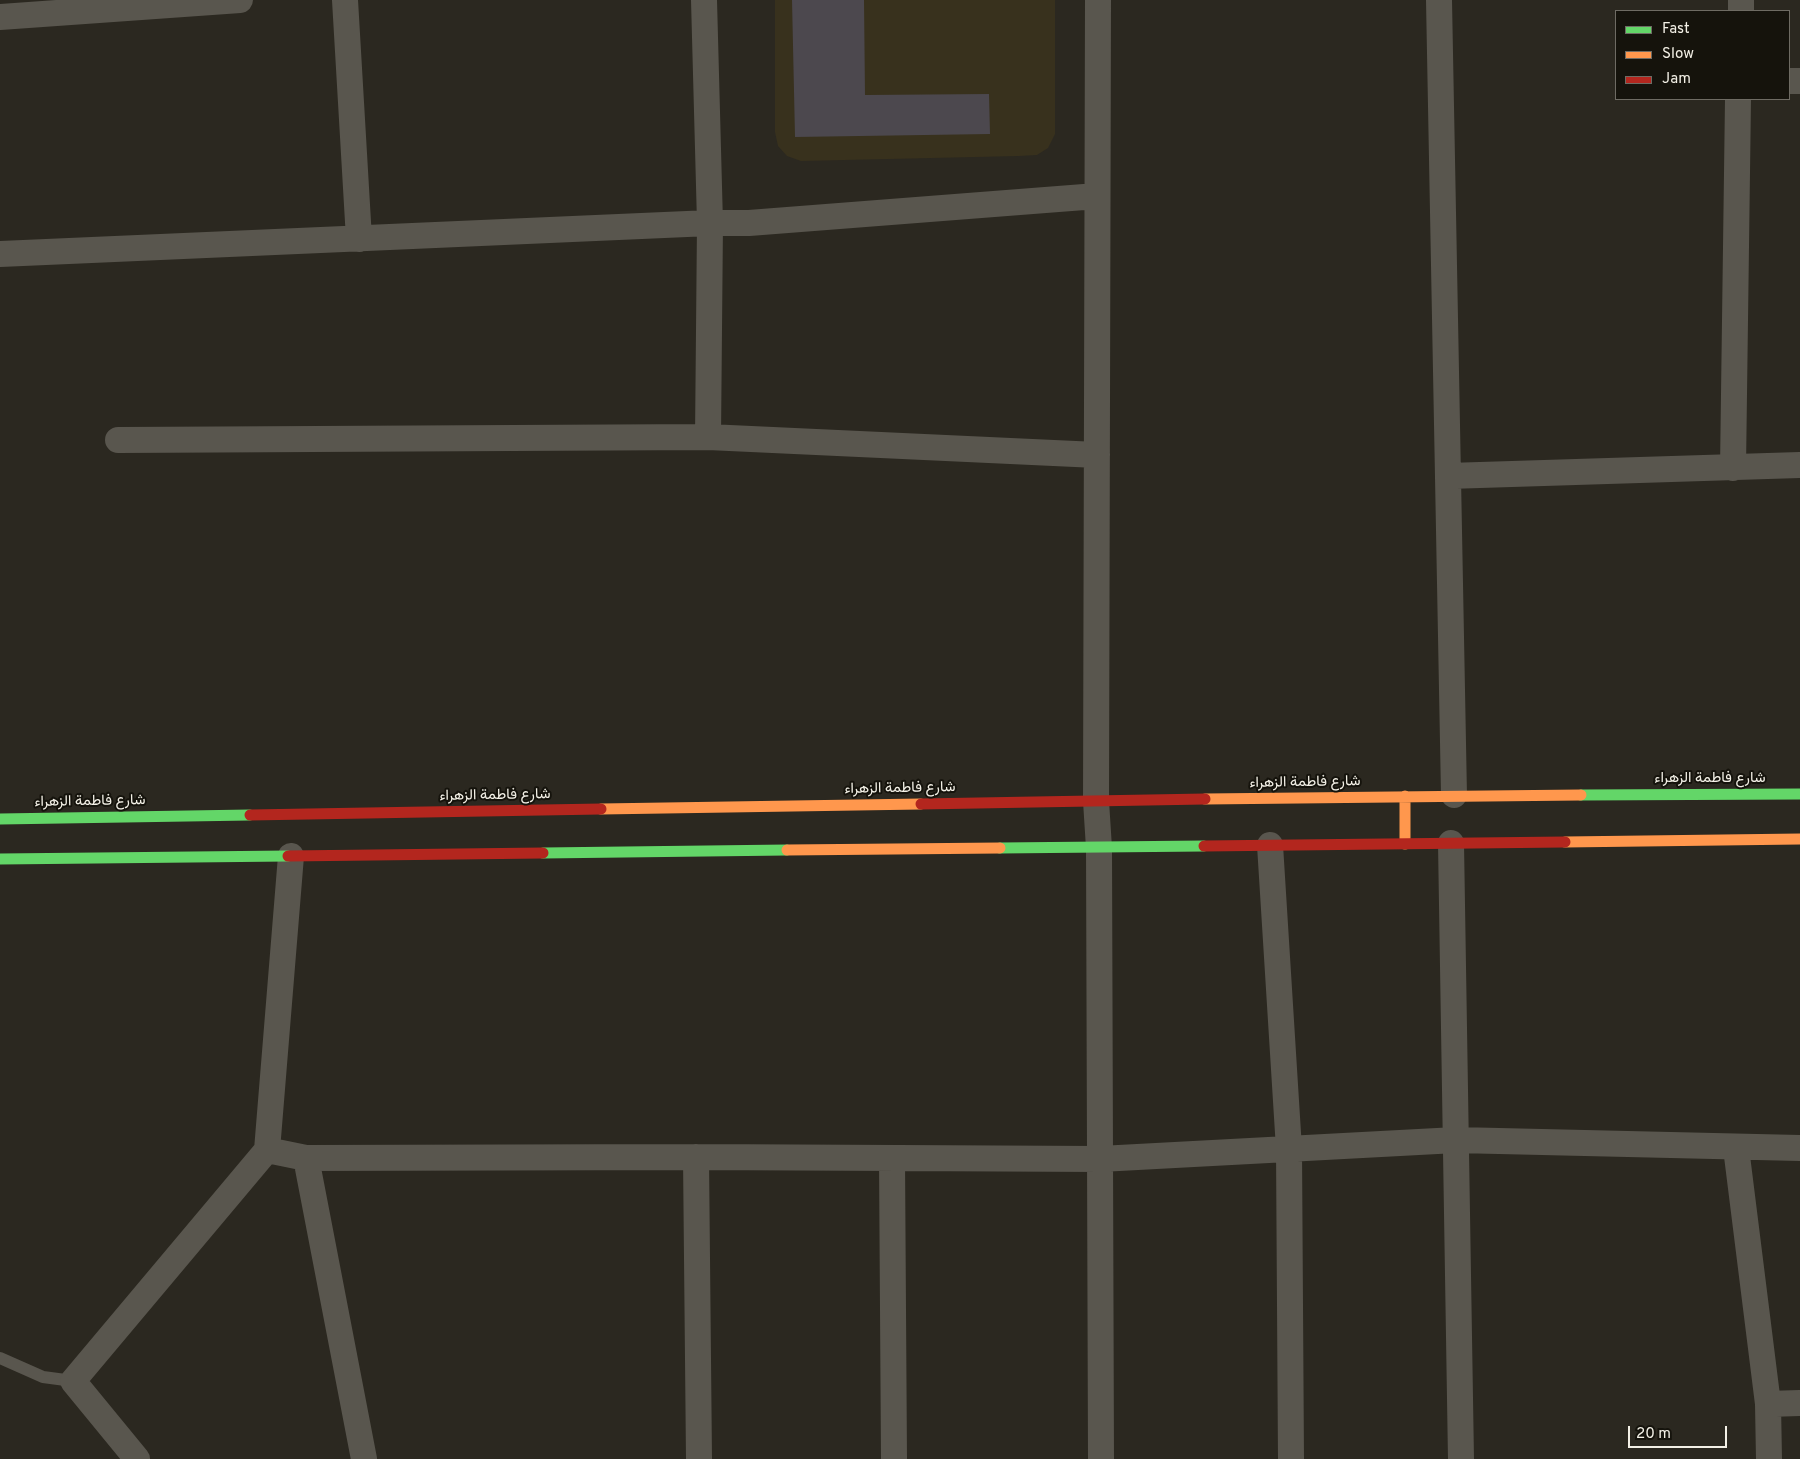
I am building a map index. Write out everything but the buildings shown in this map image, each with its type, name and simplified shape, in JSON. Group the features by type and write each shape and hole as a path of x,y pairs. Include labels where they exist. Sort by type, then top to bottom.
{"main road":[{"name":"شارع فاطمة الزهراء","path":"0,819 1454,795 1800,794"},
{"path":"1405,796 1405,844"},
{"path":"0,859 1800,839"}],"street":[{"path":"0,17 240,0"},
{"path":"345,0 359,239"},
{"path":"704,0 710,223 708,437"},
{"path":"1098,0 1096,801 1099,848 1102,1459"},
{"path":"1438,0 1454,795"},
{"path":"1733,468 1738,100"},
{"path":"0,254 710,223 749,223 1097,196"},
{"path":"118,440 708,437 1097,455"},
{"path":"1448,476 1800,465"},
{"path":"1451,843 1461,1459"},
{"path":"1270,846 1290,1149 1291,1459"},
{"path":"137,1459 72,1380 267,1150 290,856"},
{"path":"267,1150 306,1158 1100,1159 1456,1140 1800,1148"},
{"path":"1736,1148 1768,1404 1769,1459"},
{"path":"696,1157 699,1459"},
{"path":"306,1158 364,1459"},
{"path":"892,1158 894,1459"},
{"path":"1768,1404 1800,1404"}],"lane":[{"path":"0,1358 43,1377 72,1380"}],"shaded area":[{"path":"775,0 1055,0 1055,134 1048,148 1037,155 1019,156 801,161 787,156 778,146 775,132"}],"traffic: fast":[{"path":"1581,795 1800,794"},
{"path":"0,819 250,815"},
{"path":"1000,848 1204,846"},
{"path":"543,853 787,850"},
{"path":"0,859 288,856"}],"traffic: slow":[{"path":"1205,799 1581,795"},
{"path":"1405,796 1405,844"},
{"path":"601,809 921,804"},
{"path":"1565,842 1800,839"},
{"path":"787,850 1000,848"}],"traffic: jam":[{"path":"921,804 1205,799"},
{"path":"250,815 601,809"},
{"path":"1204,846 1565,842"},
{"path":"288,856 543,853"}]}
